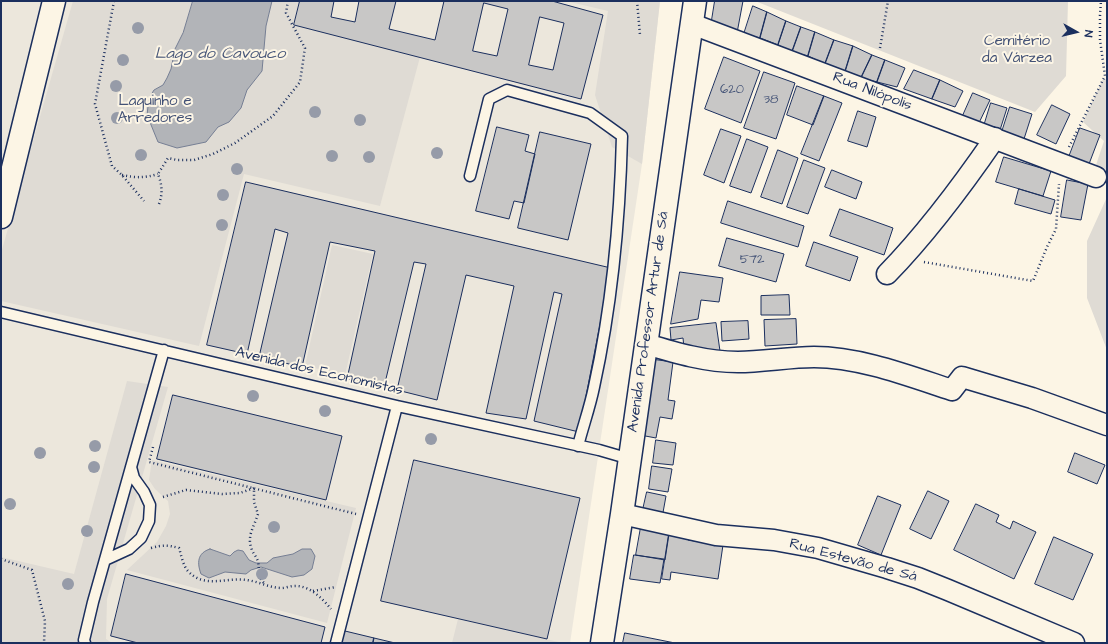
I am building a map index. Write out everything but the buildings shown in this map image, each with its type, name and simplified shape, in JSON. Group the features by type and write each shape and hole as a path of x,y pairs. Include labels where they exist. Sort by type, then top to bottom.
{"street":[{"path":"1,217 54,1"},
{"name":"Avenida Professor Artur de Sá","path":"602,643 630,459 695,1"},
{"name":"Rua Nilópolis","path":"692,24 1096,177"},
{"path":"887,274 912,248 959,190 995,138"},
{"path":"646,344 692,357 716,361 739,362 814,357 856,362 904,374 952,390 962,377 1032,398 1107,425"},
{"name":"Rua Estevão de Sá","path":"622,514 716,535 774,540 818,548 918,578 1074,643"}],"lane":[{"path":"470,176 489,99 508,90 590,113 622,136 621,180 607,312 594,387 578,446"},
{"name":"Avenida dos Economistas","path":"1,312 397,406 630,459"},
{"path":"85,643 84,640 93,602 164,350"},
{"path":"336,643 397,406"},
{"path":"105,560 129,549 141,538 149,521 150,505 144,492 134,478 131,467"}],"path":[{"path":"114,1 95,104 112,166 122,175 144,201"},
{"path":"122,175 147,178 158,174 168,158 177,160 194,160 213,154 235,143 273,116 300,82 305,48 286,12 288,1"},
{"path":"637,1 640,35"},
{"path":"880,48 888,1"},
{"path":"902,259 1034,281 1047,247 1056,229 1057,161 1105,76 1100,40 1101,1"},
{"path":"158,174 162,186 161,198 158,204"},
{"path":"155,440 149,462 368,517"},
{"path":"163,497 186,490 222,494 240,493 254,488"},
{"path":"254,488 254,502 258,514 251,531 250,540 251,547 258,562 260,579 265,585"},
{"path":"149,549 162,545 170,545 179,548 187,570 194,576 204,580 216,582 246,580 283,588 294,586 303,587 313,591 323,600 342,623"},
{"path":"1,559 32,570 45,621 44,643"},
{"path":"313,591 351,584"}],"shaded area":[{"path":"1,1 660,1 642,164 570,643 1,643"}],"green space":[{"name":"Laguinho e Arredores","path":"73,1 300,1 294,24 420,57 380,206 244,174 199,346 1,301 1,253"},
{"path":"566,1 660,1 642,164 612,147 595,95 608,11"},
{"name":"Cemitério da Várzea","path":"755,1 1068,1 1066,76 1035,112"},
{"path":"1103,79 1107,79 1107,178 1095,168 1104,141 1083,122"},
{"path":"1107,197 1107,350 1087,298 1087,241"},
{"path":"332,245 373,254 345,375 305,366"},
{"path":"127,381 168,387 107,599 106,639 112,643 1,643 1,557 74,574"},
{"path":"152,460 356,508 327,623 127,570 157,542 166,526 170,514 168,501 155,489 149,480"},
{"path":"458,619 563,643 452,643"}],"water":[{"name":"Lago do Cavouco","path":"193,1 272,1 266,26 262,71 247,90 241,108 229,122 218,127 206,142 177,148 158,142 147,115 149,98 154,90 163,85 171,69 175,49 183,33"},
{"path":"210,549 230,556 238,550 243,551 249,560 256,563 267,563 273,558 293,554 302,549 311,549 315,556 312,569 304,575 292,577 261,567 251,570 246,574 225,572 209,578 201,574 199,559 203,553"}]}
